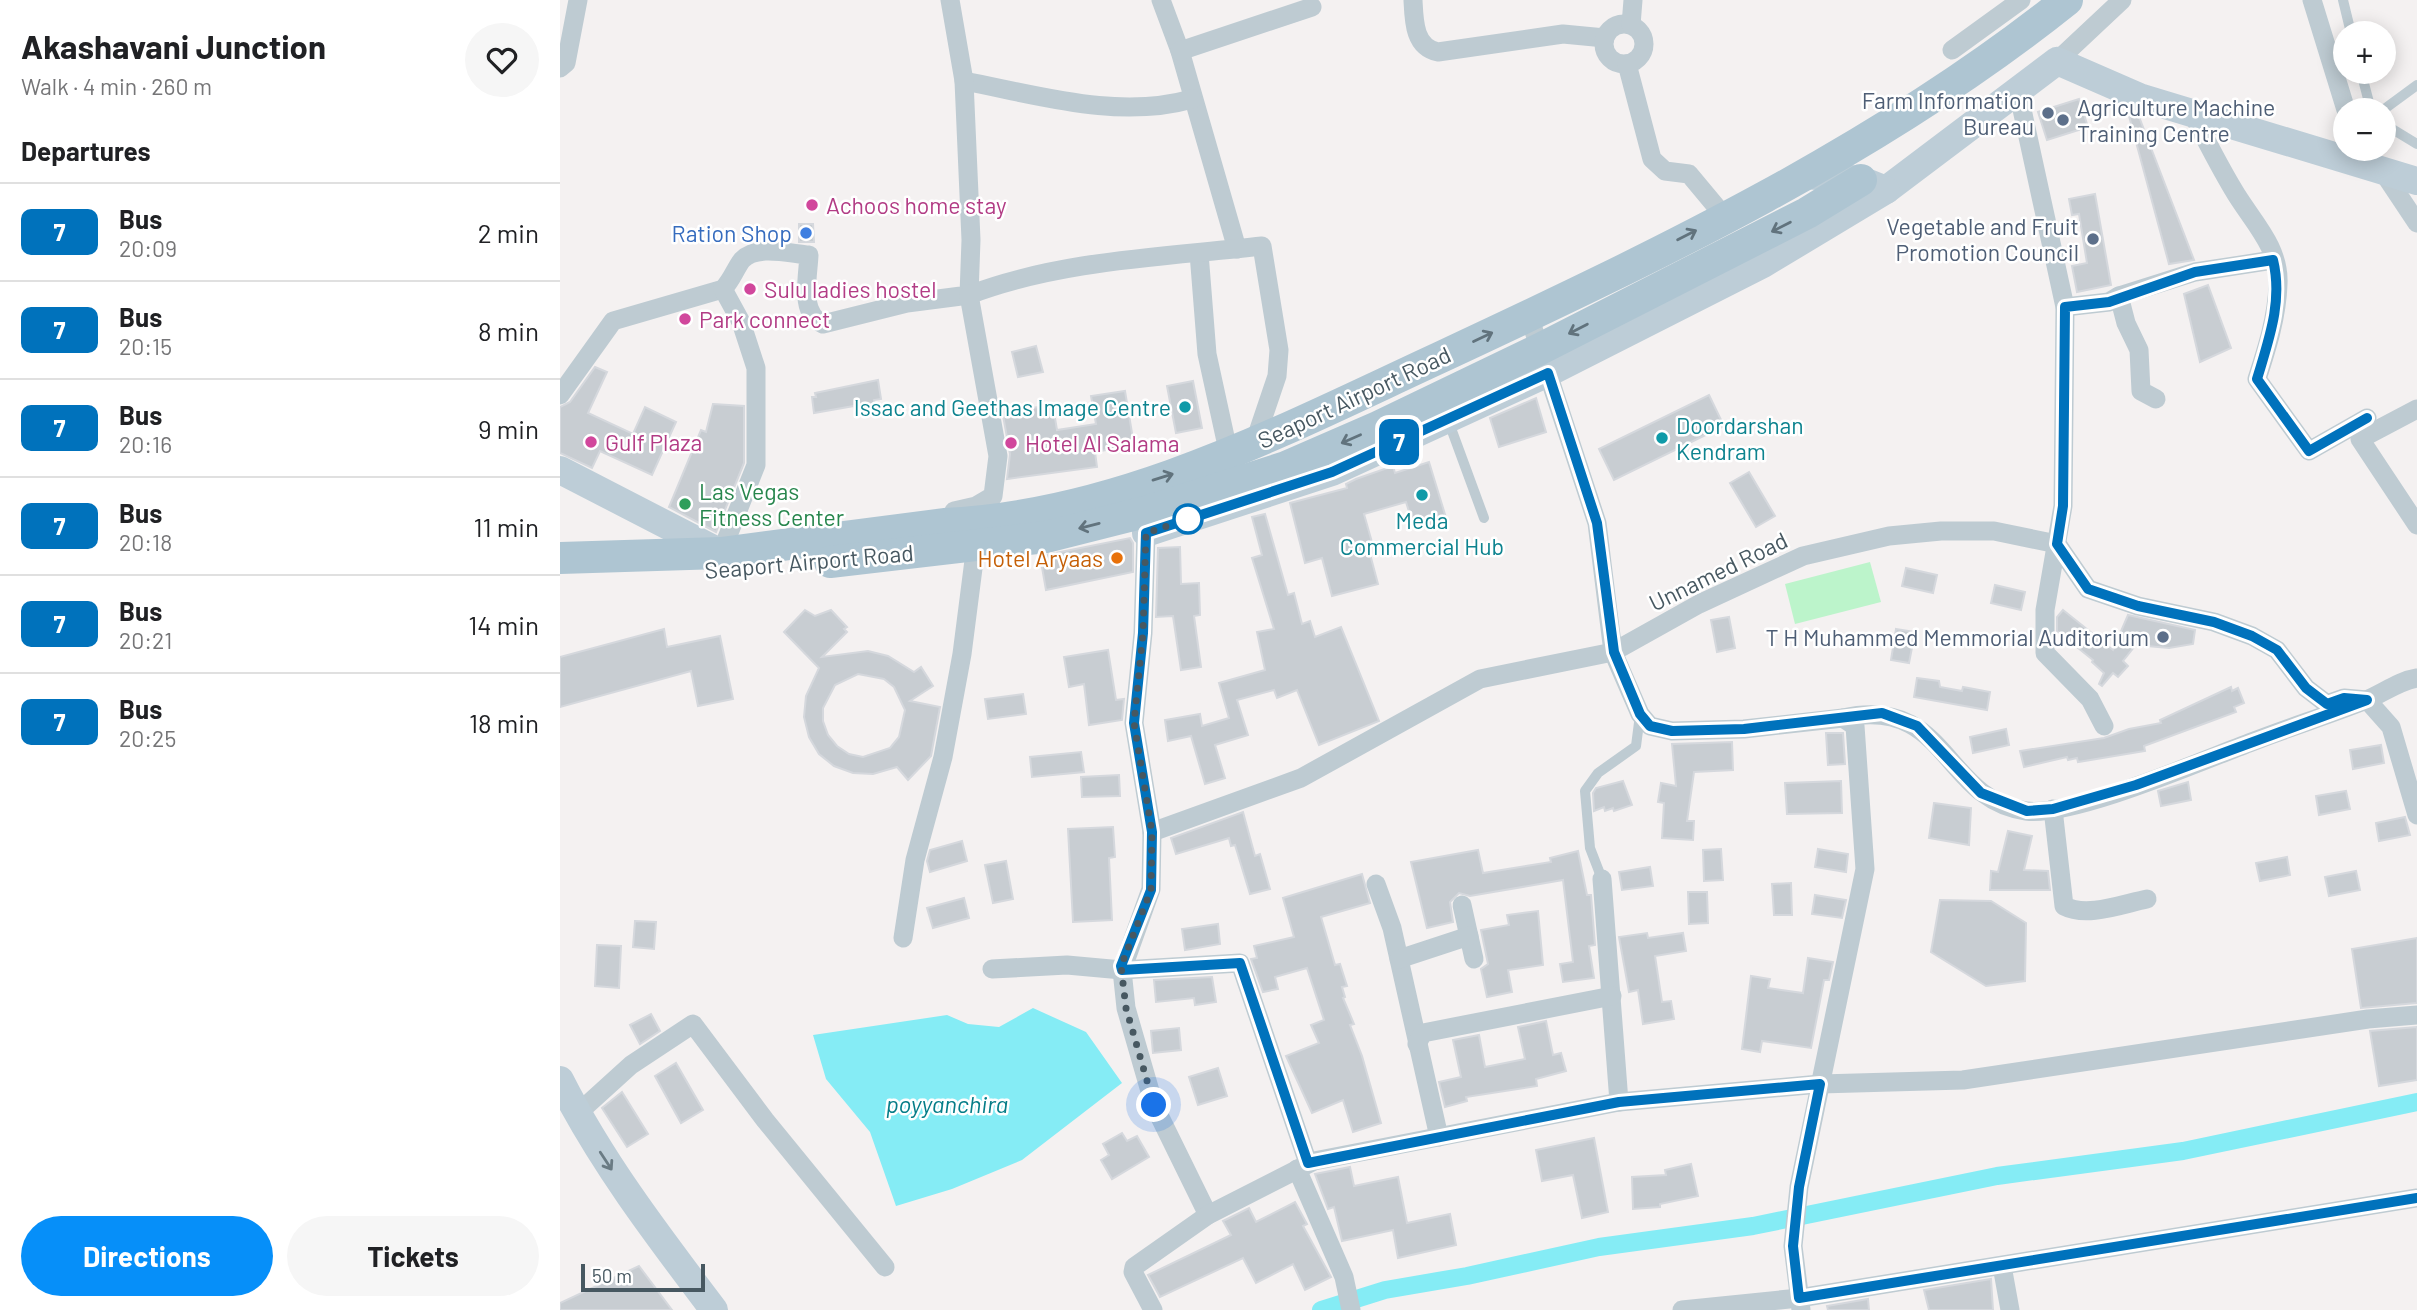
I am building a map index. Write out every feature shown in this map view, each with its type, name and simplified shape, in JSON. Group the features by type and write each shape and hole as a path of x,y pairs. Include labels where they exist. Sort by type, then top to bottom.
{"main road":[{"name":"Seaport Airport Road","path":"560,577 748,569 977,534 1241,450 1529,316 1806,175 2015,42 2067,0"},
{"name":"Seaport Airport Road","path":"560,558 720,553 901,530 1046,537 1145,522 1544,361 1807,213 1873,185"}],"street":[{"path":"560,68 566,63 578,0"},
{"path":"901,530 925,517 976,506 993,496 998,456 969,295 971,240 964,81 950,0"},
{"path":"1161,0 1180,51 1237,249"},
{"path":"1413,0 1416,30 1429,50 1438,52 1563,34 1605,38"},
{"path":"1631,25 1633,0"},
{"path":"1952,50 2021,0"},
{"path":"1806,175 1873,185 2018,91 2057,61 2122,0"},
{"path":"2312,0 2342,98"},
{"path":"1180,51 1312,7"},
{"path":"1620,24 1631,25 1639,31 1644,40 1643,51 1637,60 1627,64 1617,62 1609,57 1605,38 1611,29 1620,24"},
{"path":"2057,61 2143,98 2333,151"},
{"path":"1627,64 1652,159 1665,172 1689,174 1724,216"},
{"path":"964,81 1109,108 1168,106 1192,99"},
{"path":"2018,91 2065,307 2063,506 2045,610 2045,653 2090,699 2104,726"},
{"path":"2192,113 2234,190 2268,240 2279,282 2272,330 2257,379 2309,451 2367,418"},
{"path":"2368,161 2417,181"},
{"path":"2368,161 2417,223"},
{"path":"560,395 613,321 723,289 734,277 743,260 752,253 767,251 809,255 807,305 810,315 824,324 908,303 969,295 1085,266 1262,246 1279,350 1277,376 1241,450"},
{"path":"1199,253 1207,354 1241,450"},
{"path":"2065,307 2109,302 2119,296 2195,272 2273,260"},
{"path":"560,470 720,553 756,465 756,368 740,322 723,289"},
{"path":"2119,296 2126,323 2139,350 2141,391 2157,400"},
{"path":"1529,316 1597,523 1614,652 1640,714 1650,726 1672,731 1744,729 1882,713 1917,726 1981,793 2027,811 2053,809 2148,781 2367,700 2417,678"},
{"path":"1208,1215 1154,1105 1126,1008 1122,970 1151,890 1152,832 1134,723 1143,633 1145,522 1332,472 1448,419 1544,361"},
{"path":"2417,410 2360,439 2417,525"},
{"name":"Unnamed Road","path":"1152,832 1301,778 1480,679 1614,652 1747,580 1802,556 1889,536 1994,531 2057,544"},
{"path":"903,938 915,860 943,757 962,654 977,534"},
{"path":"2057,544 2088,589 2138,606 2214,622 2252,636 2277,650 2306,688 2327,704 2344,698 2367,700 2391,726 2417,815"},
{"path":"1800,1304 1793,1246 1799,1187 1865,869 1855,726 1843,718"},
{"path":"2053,809 2064,906 2073,911 2085,911 2147,899"},
{"path":"1602,879 1619,1102"},
{"path":"1376,884 1392,928 1439,1137"},
{"path":"1462,905 1474,959"},
{"path":"1399,958 1469,936"},
{"path":"992,969 1067,965 1122,970 1240,963 1303,1166 1344,1277 1350,1308"},
{"path":"1418,1044 1423,1033 1612,996"},
{"path":"1153,1310 1133,1272 1134,1267 1208,1215 1303,1166 1619,1102 1820,1084 1963,1080 2368,1019 2417,1015"},
{"path":"577,1114 631,1065 693,1024 765,1120 886,1267"},
{"path":"560,1080 577,1114 639,1212 714,1310"},
{"path":"1682,1310 1800,1304 2002,1265 2417,1198"},
{"path":"2002,1265 2010,1310"}],"lane":[{"path":"2343,0 2348,21"},
{"path":"2396,100 2417,85"},
{"path":"2396,131 2417,144"},
{"path":"1448,419 1484,518"},
{"path":"1602,879 1590,848 1585,791 1598,773 1636,746 1640,714"}],"green space":[{"path":"1870,562 1881,602 1795,624 1785,584"}],"water":[{"name":"poyyanchira","path":"1033,1008 1086,1032 1122,1083 1022,1160 952,1189 896,1206 870,1132 826,1079 813,1035 947,1015 968,1024 999,1027"}],"building":[{"name":"Agriculture Machine Training Centre","path":"2079,99 2088,127 2047,140 2038,112"},
{"path":"2138,114 2194,260 2169,264 2129,116"},
{"name":"Vegetable and Fruit Promotion Council","path":"2095,194 2111,285 2077,292 2072,266 2087,263 2079,214 2072,215 2069,199"},
{"name":"Ration Shop","path":"799,224 813,224 814,242 799,242"},
{"path":"2208,285 2231,348 2200,362 2184,294"},
{"path":"1036,346 1043,372 1018,377 1012,352"},
{"path":"595,367 607,372 588,413 633,434 645,407 676,422 652,475 600,451 592,468 560,453 560,407 570,402"},
{"path":"878,380 881,399 874,400 876,410 856,413 854,406 814,413 812,397 816,397 815,393"},
{"name":"Issac and Geethas Image Centre","path":"1193,381 1202,428 1176,433 1167,386"},
{"path":"1125,391 1134,445 1095,452 1097,467 1007,479 1010,454 1002,410 1053,406 1057,430 1096,424 1091,396"},
{"name":"Doordarshan Kendram","path":"1709,395 1724,426 1614,480 1599,449"},
{"path":"1536,398 1546,432 1499,447 1490,418"},
{"path":"713,404 744,406 744,463 716,532 669,507 701,430 706,432"},
{"path":"1429,462 1447,521 1429,527 1426,517 1412,521 1406,502 1364,514 1375,553 1370,554 1378,584 1332,596 1322,558 1305,563 1290,503 1347,488 1346,484 1356,479 1393,466 1395,473"},
{"path":"1749,472 1775,516 1756,527 1730,483"},
{"path":"1265,514 1288,595 1294,593 1302,624 1310,621 1315,637 1341,627 1379,721 1319,745 1297,690 1277,698 1274,690 1237,700 1248,735 1215,745 1225,778 1205,784 1191,736 1168,741 1165,720 1200,714 1202,726 1229,718 1219,683 1265,670 1257,632 1274,629 1252,558 1262,555 1252,517"},
{"path":"1130,538 1133,543 1133,572 1046,590 1040,556"},
{"path":"1180,547 1181,584 1199,583 1200,615 1194,616 1201,667 1181,670 1173,616 1156,617 1158,548"},
{"path":"1906,568 1937,575 1933,593 1902,586"},
{"path":"1995,585 2025,592 2021,610 1991,603"},
{"path":"805,610 815,616 831,610 847,627 844,629 847,632 822,657 868,651 888,656 914,672 921,667 933,686 910,701 940,707 931,756 908,780 897,767 873,774 853,773 834,766 819,754 809,737 804,717 806,696 819,668 784,632","holes":["858,674 884,679 894,687 905,710 899,737 890,748 863,757 849,754 837,746 828,735 823,721 823,708 835,685"]},
{"path":"2063,610 2113,650 2128,615 2195,630 2193,644 2169,648 2147,646 2139,641 2123,661 2128,666 2118,677 2113,673 2102,686 2099,684 2104,673 2093,660 2057,631 2057,617"},
{"path":"1729,617 1735,648 1717,652 1711,620"},
{"path":"664,629 667,647 720,636 733,699 698,706 691,671 560,707 560,657"},
{"path":"1896,629 1915,632 1909,663 1891,660"},
{"path":"1108,650 1116,700 1124,699 1122,720 1089,725 1084,684 1069,687 1064,657"},
{"path":"1917,678 1939,681 1940,687 1962,691 1963,687 1990,692 1987,710 1914,697"},
{"path":"2231,687 2232,691 2238,688 2244,703 2234,707 2236,712 2144,746 2145,751 2078,762 2077,758 2068,760 2067,757 2024,767 2020,751 2104,738 2129,729 2161,723 2160,720"},
{"path":"1023,694 1026,714 988,719 985,699"},
{"path":"2006,729 2009,745 1973,753 1970,737"},
{"path":"1826,733 1843,733 1845,764 1828,765"},
{"path":"1732,742 1733,770 1694,772 1687,821 1694,821 1693,840 1662,838 1664,803 1658,802 1661,783 1676,786 1672,744"},
{"path":"2381,745 2384,763 2353,769 2350,750"},
{"path":"1081,752 1084,772 1032,777 1030,757"},
{"path":"1119,775 1120,796 1082,797 1081,777"},
{"path":"1623,781 1632,805 1614,811 1613,808 1605,811 1604,807 1594,811 1593,793 1596,788"},
{"path":"1841,781 1842,813 1787,814 1785,783"},
{"path":"2188,782 2191,800 2161,806 2158,791"},
{"path":"2346,791 2350,809 2319,815 2316,796"},
{"path":"1934,803 1971,808 1969,845 1929,838"},
{"path":"1243,812 1255,856 1260,854 1270,889 1250,894 1235,845 1231,846 1229,838 1176,854 1171,838"},
{"path":"2405,817 2410,835 2379,841 2376,823"},
{"path":"1113,827 1115,857 1109,858 1112,920 1073,922 1068,829"},
{"path":"2008,831 2032,836 2024,870 2048,871 2050,890 1990,890 1991,871 1998,872"},
{"path":"962,841 967,861 930,872 927,861 930,850"},
{"path":"1721,849 1723,880 1704,881 1703,850"},
{"path":"1818,849 1848,854 1846,872 1815,867"},
{"path":"1478,850 1483,873 1551,862 1550,858 1578,851 1587,895 1591,895 1595,945 1589,946 1594,978 1563,982 1560,964 1573,962 1563,880 1470,896 1459,893 1450,902 1453,922 1427,928 1411,862"},
{"path":"2287,857 2290,875 2260,881 2256,863"},
{"path":"1006,861 1013,899 993,903 985,865"},
{"path":"1650,867 1653,886 1622,890 1619,872"},
{"path":"2356,871 2360,890 2329,896 2325,877"},
{"path":"1362,874 1370,903 1321,917 1335,965 1340,964 1347,986 1342,987 1343,998 1354,1024 1350,1025 1381,1123 1353,1132 1343,1100 1312,1113 1286,1056 1319,1043 1311,1025 1324,1020 1307,968 1275,977 1278,989 1263,992 1251,959 1257,958 1254,946 1294,937 1283,898"},
{"path":"1791,883 1792,915 1774,915 1772,884"},
{"path":"1688,892 1707,892 1708,923 1689,924"},
{"path":"1815,895 1846,900 1842,918 1812,914"},
{"path":"964,898 969,918 933,928 927,908"},
{"path":"1940,900 1991,901 2026,923 2025,981 1986,986 1931,952"},
{"path":"1538,911 1543,965 1508,970 1512,992 1487,997 1481,969 1488,964 1481,930 1509,925 1507,915"},
{"path":"635,921 656,922 654,949 633,947"},
{"path":"1218,924 1220,944 1185,950 1182,929"},
{"path":"1647,933 1648,938 1683,933 1686,951 1655,956 1662,1002 1671,1001 1674,1019 1643,1024 1638,990 1629,992 1619,937"},
{"path":"2417,938 2417,1003 2361,1008 2352,949"},
{"path":"597,945 621,946 619,988 595,986"},
{"path":"1808,958 1833,962 1829,980 1824,980 1811,1048 1762,1041 1760,1052 1742,1049 1751,976 1770,979 1768,988 1803,993"},
{"path":"1212,977 1216,1002 1195,1005 1194,998 1156,1002 1154,980"},
{"path":"651,1014 660,1031 640,1044 630,1025"},
{"path":"1546,1021 1553,1055 1561,1053 1566,1071 1536,1079 1537,1086 1466,1097 1467,1101 1445,1107 1439,1082 1461,1077 1453,1040 1479,1035 1485,1067 1525,1059 1518,1027"},
{"path":"2417,1027 2417,1080 2379,1086 2370,1031"},
{"path":"1179,1028 1181,1050 1153,1053 1151,1031"},
{"path":"676,1063 703,1110 681,1123 655,1076"},
{"path":"1218,1068 1227,1096 1198,1105 1189,1077"},
{"path":"622,1092 648,1134 627,1147 602,1108"},
{"path":"1122,1133 1127,1141 1137,1136 1149,1157 1112,1179 1101,1160 1109,1155 1103,1144"},
{"path":"1594,1138 1608,1212 1582,1218 1573,1175 1542,1181 1536,1150"},
{"path":"1691,1164 1698,1196 1660,1204 1660,1207 1633,1209 1632,1177 1666,1175 1665,1170"},
{"path":"1350,1167 1354,1186 1398,1177 1407,1223 1450,1214 1456,1245 1398,1258 1393,1230 1342,1241 1334,1207 1328,1209 1315,1174"},
{"path":"1295,1202 1307,1224 1303,1226 1331,1277 1305,1290 1293,1264 1256,1283 1243,1258 1160,1297 1148,1275 1231,1235 1223,1221 1249,1208 1256,1222"},
{"path":"639,1266 672,1310 560,1310 560,1303"},
{"path":"1991,1279 1993,1310 1929,1310 1924,1290"},
{"path":"1868,1299 1869,1310 1828,1310 1827,1306"}],"waterway":[{"path":"1321,1310 1385,1290 1467,1276 1599,1247 1753,1226 1997,1176 2183,1151 2417,1102"}],"bus line":[{"name":"7","path":"2367,418 2309,451 2257,379 2272,330 2279,282 2273,260 2195,272 2119,296 2109,302 2065,307 2067,357 2063,506 2057,544 2088,589 2138,606 2214,622 2252,636 2277,650 2306,688 2327,704 2344,698 2367,700 2194,765 2086,801 2053,809 2027,811 1981,793 1917,726 1882,713 1744,729 1672,731 1650,726 1640,714 1614,652 1597,523 1548,373 1332,472 1146,533 1143,633 1134,723 1152,832 1151,890 1121,966 1122,970 1240,963 1308,1163 1619,1102 1820,1084 1799,1187 1793,1246 1799,1298 2417,1198"}],"place":[{"name":"Farm Information Bureau","path":"2048,113"},
{"name":"Agriculture Machine Training Centre","path":"2063,120"},
{"name":"Achoos home stay","path":"812,205"},
{"name":"Ration Shop","path":"806,233"},
{"name":"Vegetable and Fruit Promotion Council","path":"2093,239"},
{"name":"Sulu ladies hostel","path":"750,289"},
{"name":"Park connect","path":"685,319"},
{"name":"Issac and Geethas Image Centre","path":"1185,407"},
{"name":"Doordarshan Kendram","path":"1662,438"},
{"name":"Gulf Plaza","path":"591,442"},
{"name":"Hotel Al Salama","path":"1011,443"},
{"name":"Meda Commercial Hub","path":"1422,495"},
{"name":"Las Vegas Fitness Center","path":"685,504"},
{"name":"Hotel Aryaas","path":"1117,558"},
{"name":"T H Muhammed Memmorial Auditorium","path":"2163,637"}],"route":[{"path":"1154,1105 1126,1008 1121,966 1151,890 1152,832 1134,723 1143,633 1146,533 1192,518 1188,519"}]}
